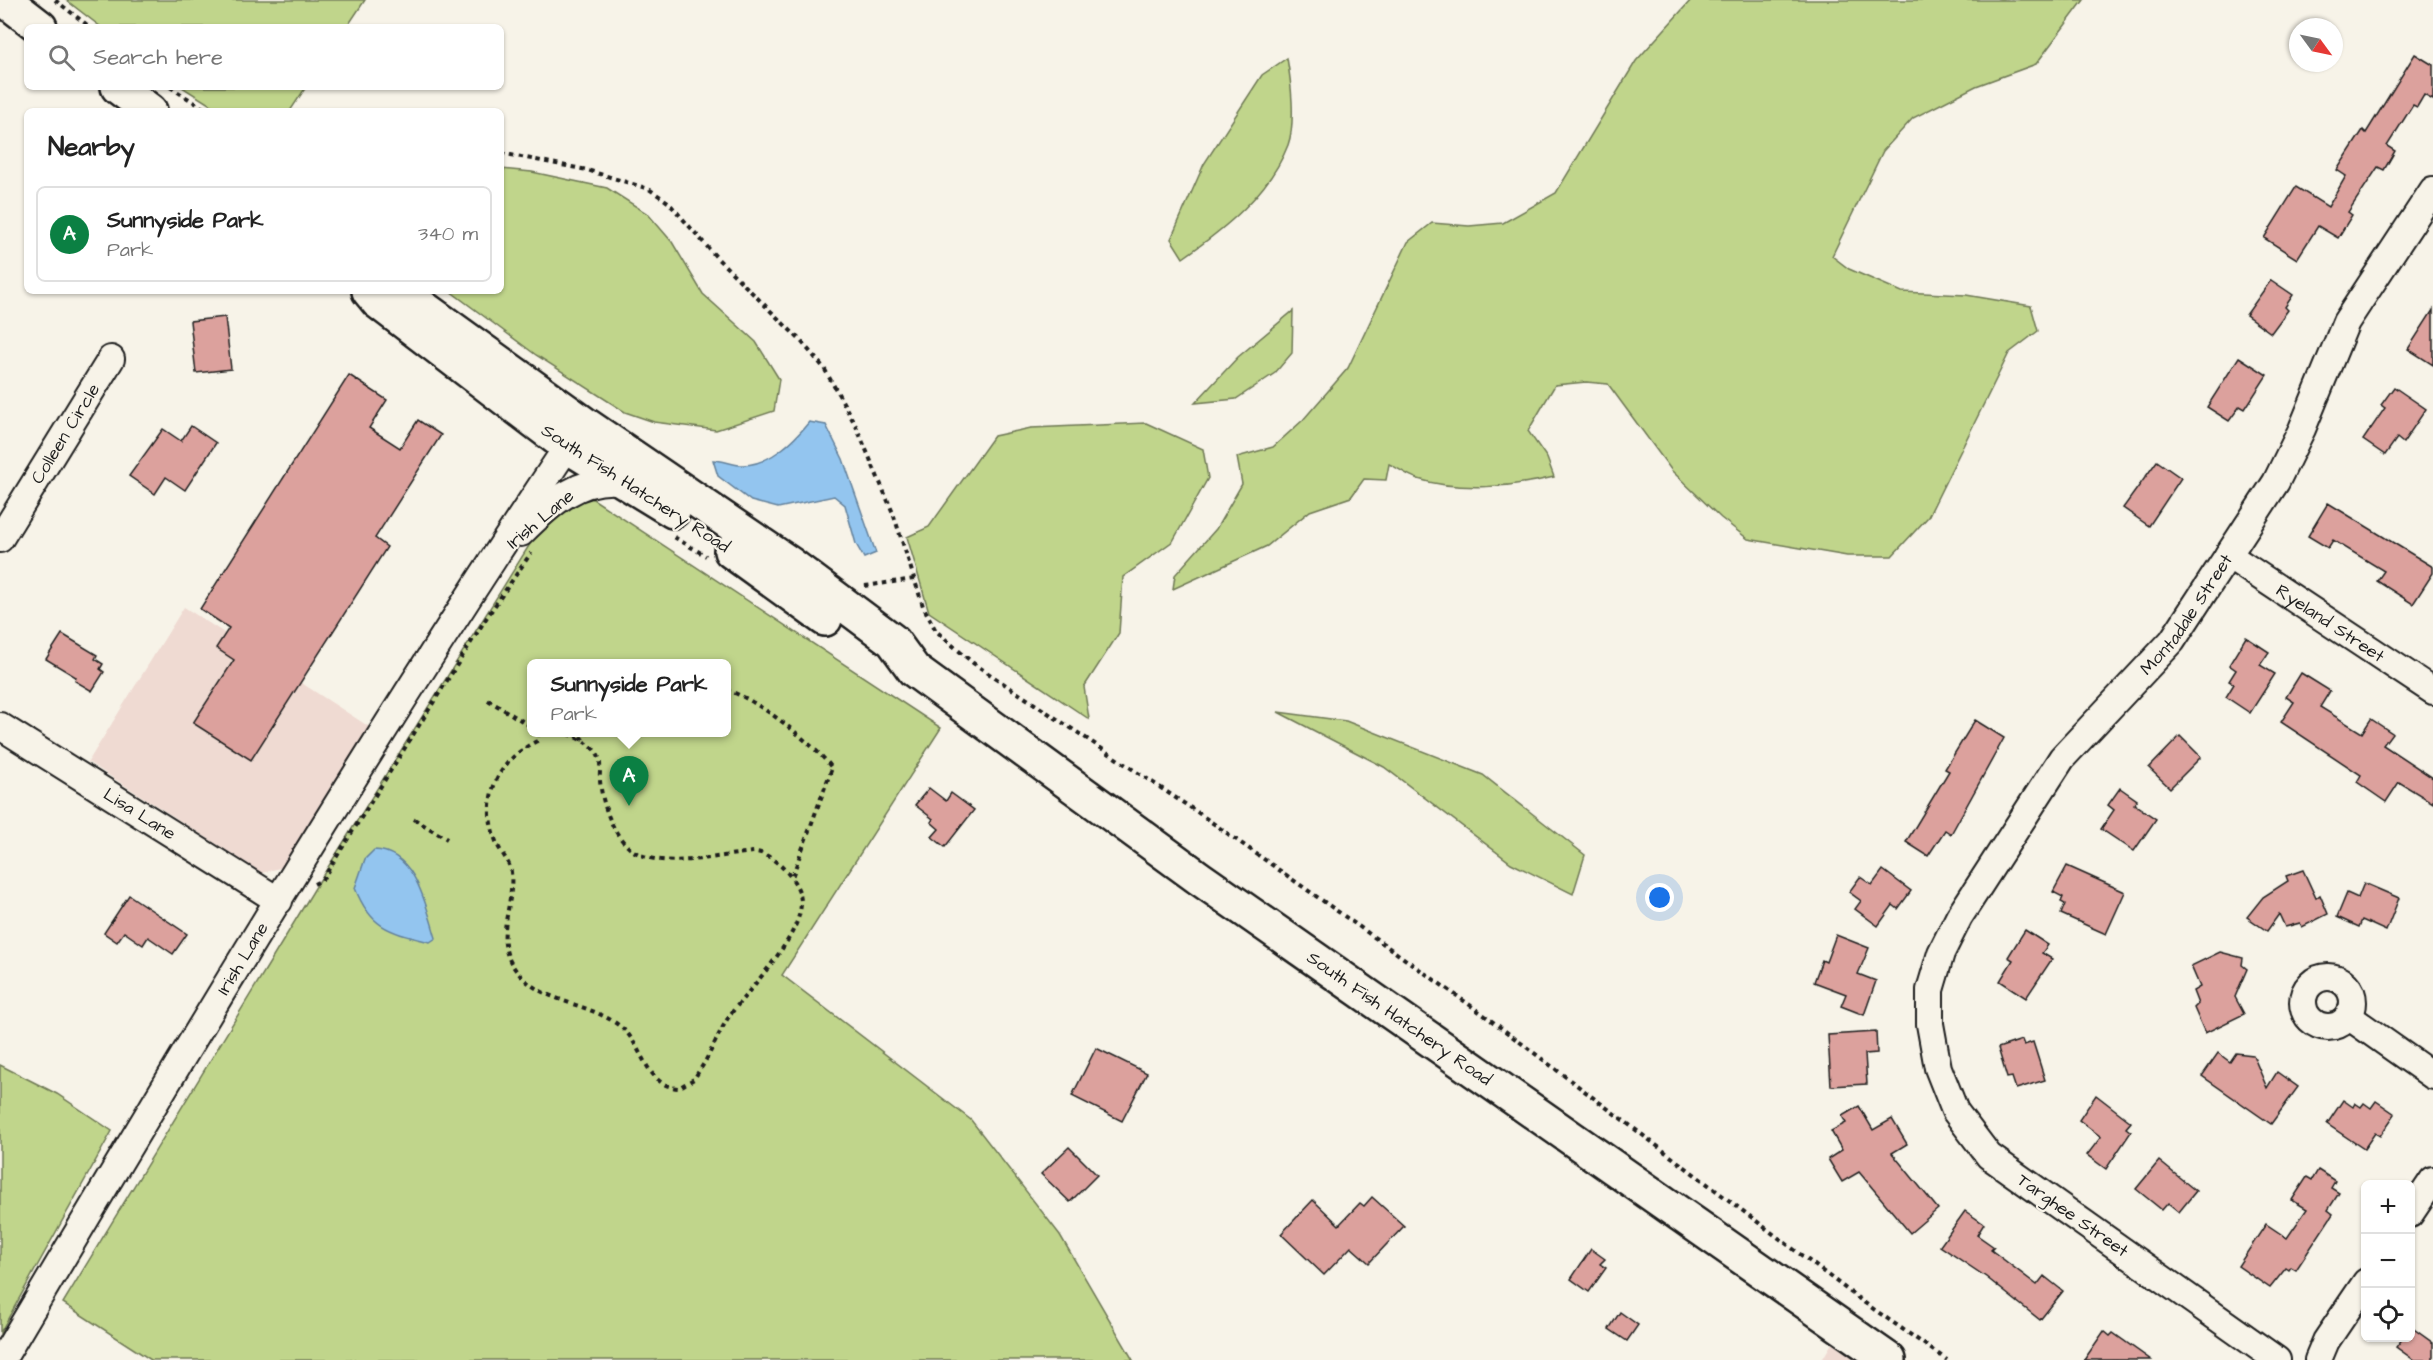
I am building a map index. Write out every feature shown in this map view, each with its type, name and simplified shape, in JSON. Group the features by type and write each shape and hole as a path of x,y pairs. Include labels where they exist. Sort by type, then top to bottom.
{"main road":[{"path":"5,0 36,24"},
{"path":"122,90 146,108"},
{"name":"South Fish Hatchery Road","path":"371,294 378,302 575,434 800,571 893,641 914,670 1199,878 1889,1360"},
{"name":"South Fish Hatchery Road","path":"404,294 575,434 629,482 755,568 882,660 914,670"}],"street":[{"name":"Montadale Street","path":"1930,1024 1930,990 1941,953 1959,917 2062,759 2172,641 2276,482 2302,429 2346,322 2433,190"},
{"name":"Colleen Circle","path":"0,539 111,359"},
{"name":"Irish Lane","path":"2,1360 295,875 490,563 575,434"},
{"name":"Irish Lane","path":"490,563 562,497 594,480 629,482"},
{"name":"Ryeland Street","path":"2228,555 2433,691"},
{"name":"Lisa Lane","path":"0,726 279,901"},
{"path":"2348,1016 2433,1076"},
{"name":"Targhee Street","path":"1930,1024 1938,1068 1955,1111 1989,1155 2277,1360"},
{"path":"2415,1207 2433,1180"},
{"path":"2318,1360 2326,1341 2362,1288"}],"path":[{"path":"55,0 86,24"},
{"path":"175,90 203,108"},
{"path":"504,154 616,178 649,189 668,202 718,259 800,340 824,368 856,426 893,513 923,606 936,631 973,663 1200,814 1484,1015 1862,1301 1947,1360"},
{"path":"666,533 712,559"},
{"path":"295,875 313,885 322,880 518,569 537,545"},
{"path":"878,586 914,579"},
{"path":"731,692 747,697 822,755 832,768 792,877"},
{"path":"488,700 527,724"},
{"path":"538,737 537,741 526,747 500,770 489,805 490,824 497,845 511,868 512,895 503,933 504,948 513,966 535,987 603,1017 627,1034 653,1077 663,1086 678,1088 694,1079 729,1017 798,922 801,898 792,877 773,859 756,852 666,860 649,857 632,850 618,835 610,819 600,782 600,761 597,752 573,737"},
{"path":"580,741 584,737"},
{"path":"414,819 447,839"}],"shaded area":[{"path":"184,607 371,728 283,867 262,873 88,762"},
{"path":"1832,1343 1856,1360 1822,1360"}],"green space":[{"path":"66,0 365,0 349,24 97,24"},
{"path":"1691,0 2084,0 2036,64 1976,86 1913,118 1883,151 1832,256 1849,269 1902,292 1966,295 2031,306 2038,331 2009,353 1928,517 1892,556 1847,556 1748,539 1721,518 1672,471 1608,384 1586,382 1555,385 1528,431 1547,458 1554,477 1486,487 1451,486 1418,479 1389,464 1386,480 1364,479 1351,497 1310,511 1267,546 1173,589 1175,575 1216,529 1242,484 1237,457 1273,447 1303,420 1348,368 1408,242 1432,223 1469,226 1503,223 1556,193 1636,61"},
{"path":"1287,58 1292,125 1288,145 1280,163 1244,209 1183,258 1171,239 1204,164 1262,75"},
{"path":"187,90 304,90 292,108 215,108"},
{"path":"504,169 532,172 607,188 648,214 672,242 703,294 756,342 779,379 774,411 716,430 654,422 625,412 536,355 454,294 504,294"},
{"path":"1293,311 1292,353 1275,373 1236,399 1195,403 1238,357"},
{"path":"1146,423 1203,449 1208,478 1173,541 1123,577 1119,633 1084,687 1089,719 929,612 907,537 929,527 994,436 1031,428"},
{"path":"587,495 941,728 782,975 971,1120 1060,1235 1133,1360 151,1360 63,1303 315,888 540,528"},
{"path":"1278,712 1346,721 1483,775 1585,855 1573,894 1511,863 1384,767"},
{"path":"0,1065 57,1094 112,1131 0,1333"}],"water":[{"path":"809,422 826,425 843,459 876,553 864,558 856,544 845,505 834,496 778,508 751,501 718,476 713,460 741,465 761,461 780,451"},
{"path":"374,850 388,853 400,860 417,882 436,938 430,942 384,927 375,920 361,902 355,888 365,859"}],"building":[{"path":"2415,54 2433,65 2433,100 2424,95 2417,107 2413,105 2387,146 2395,151 2384,170 2378,167 2348,212 2352,215 2338,238 2318,226 2297,259 2264,238 2296,187 2328,207 2346,176 2337,170 2363,130 2366,133"},
{"path":"2271,280 2293,295 2285,307 2288,310 2271,333 2246,315"},
{"path":"2433,310 2433,365 2408,349"},
{"path":"225,317 231,369 196,373 190,321"},
{"path":"2239,357 2267,375 2245,409 2240,406 2229,421 2207,407"},
{"path":"349,375 387,400 369,428 400,448 418,420 441,435 375,538 387,547 251,760 193,723 234,660 216,648 229,628 200,609"},
{"path":"2394,387 2426,409 2403,443 2397,438 2385,455 2363,440 2385,408 2381,405"},
{"path":"191,426 216,443 185,490 166,477 155,494 129,476 163,429 181,441"},
{"path":"2157,461 2181,478 2149,526 2123,508"},
{"path":"2328,503 2433,567 2433,573 2413,604 2377,581 2384,571 2333,540 2328,548 2308,536"},
{"path":"62,634 97,655 95,659 103,664 100,669 104,672 92,691 75,681 76,677 46,659"},
{"path":"2246,637 2269,652 2260,665 2275,674 2250,713 2226,697 2234,684 2229,681 2236,670 2229,665"},
{"path":"2301,673 2330,691 2320,707 2362,733 2371,719 2392,733 2383,745 2433,778 2433,803 2399,782 2386,802 2357,782 2361,775 2281,722 2294,702 2286,697"},
{"path":"1975,720 2004,738 1951,834 1945,830 1928,856 1906,842 1949,771 1945,769"},
{"path":"2180,736 2201,757 2170,788 2149,768"},
{"path":"929,788 946,801 951,793 974,810 945,847 932,837 939,829 931,822 933,819 915,805"},
{"path":"2120,788 2137,800 2134,804 2156,819 2134,851 2101,829 2114,810 2108,805"},
{"path":"2067,866 2125,892 2106,934 2061,914 2065,904 2061,902 2063,897 2053,892"},
{"path":"1883,870 1911,891 1898,909 1893,905 1878,926 1855,909 1861,901 1849,892 1860,877 1872,885"},
{"path":"2303,870 2316,898 2320,895 2328,914 2302,927 2300,923 2285,927 2279,914 2267,931 2247,917 2263,897 2288,881 2286,876"},
{"path":"2364,883 2399,898 2386,931 2362,920 2359,927 2337,917 2347,893 2358,898"},
{"path":"129,895 187,934 173,954 148,937 143,945 124,932 117,942 104,933"},
{"path":"2025,930 2048,945 2042,953 2052,959 2026,998 2000,981 2013,960 2008,957"},
{"path":"1836,935 1869,948 1858,974 1876,981 1864,1015 1841,1006 1846,994 1814,982 1822,960 1826,962"},
{"path":"2220,952 2243,958 2242,965 2247,969 2235,997 2244,1014 2205,1033 2194,1008 2198,1004 2193,991 2200,987 2191,966"},
{"path":"1876,1032 1877,1053 1865,1054 1867,1084 1831,1086 1828,1035"},
{"path":"2022,1040 2024,1045 2033,1042 2045,1080 2016,1089 2012,1077 2007,1078 1998,1048"},
{"path":"1096,1048 1147,1073 1122,1121 1072,1096"},
{"path":"2218,1053 2230,1062 2236,1053 2253,1055 2267,1088 2277,1072 2298,1087 2271,1124 2202,1076"},
{"path":"2096,1095 2131,1122 2126,1128 2131,1132 2106,1169 2087,1155 2101,1137 2079,1120"},
{"path":"2343,1100 2353,1107 2355,1103 2361,1107 2364,1103 2371,1108 2376,1101 2395,1114 2380,1136 2375,1133 2364,1149 2327,1124"},
{"path":"1859,1106 1873,1130 1892,1119 1907,1144 1892,1153 1938,1209 1910,1233 1859,1172 1842,1182 1828,1159 1842,1150 1831,1131 1846,1123 1842,1116"},
{"path":"1069,1147 1097,1175 1070,1202 1041,1174"},
{"path":"2159,1161 2196,1191 2179,1212 2168,1203 2162,1210 2136,1189"},
{"path":"2318,1170 2335,1181 2331,1188 2339,1193 2328,1210 2333,1214 2296,1270 2291,1267 2289,1270 2286,1268 2270,1288 2238,1266 2266,1224 2287,1238 2307,1209 2292,1200 2307,1177 2312,1180"},
{"path":"1372,1197 1404,1226 1369,1263 1351,1247 1324,1275 1281,1234 1313,1200 1339,1225 1360,1203 1364,1206"},
{"path":"1965,1211 1984,1224 1977,1235 1994,1247 1991,1250 2037,1285 2044,1276 2063,1291 2040,1320 1986,1277 1940,1246"},
{"path":"1591,1249 1605,1259 1600,1264 1606,1268 1589,1292 1571,1279"},
{"path":"1620,1312 1638,1325 1627,1341 1609,1329"},
{"path":"2415,1330 2433,1343 2433,1360 2414,1360 2396,1347 2400,1342 2415,1342"},
{"path":"2104,1331 2110,1336 2113,1333 2151,1360 2084,1360"}],"place":[{"name":"Sunnyside Park","path":"629,806"}]}
